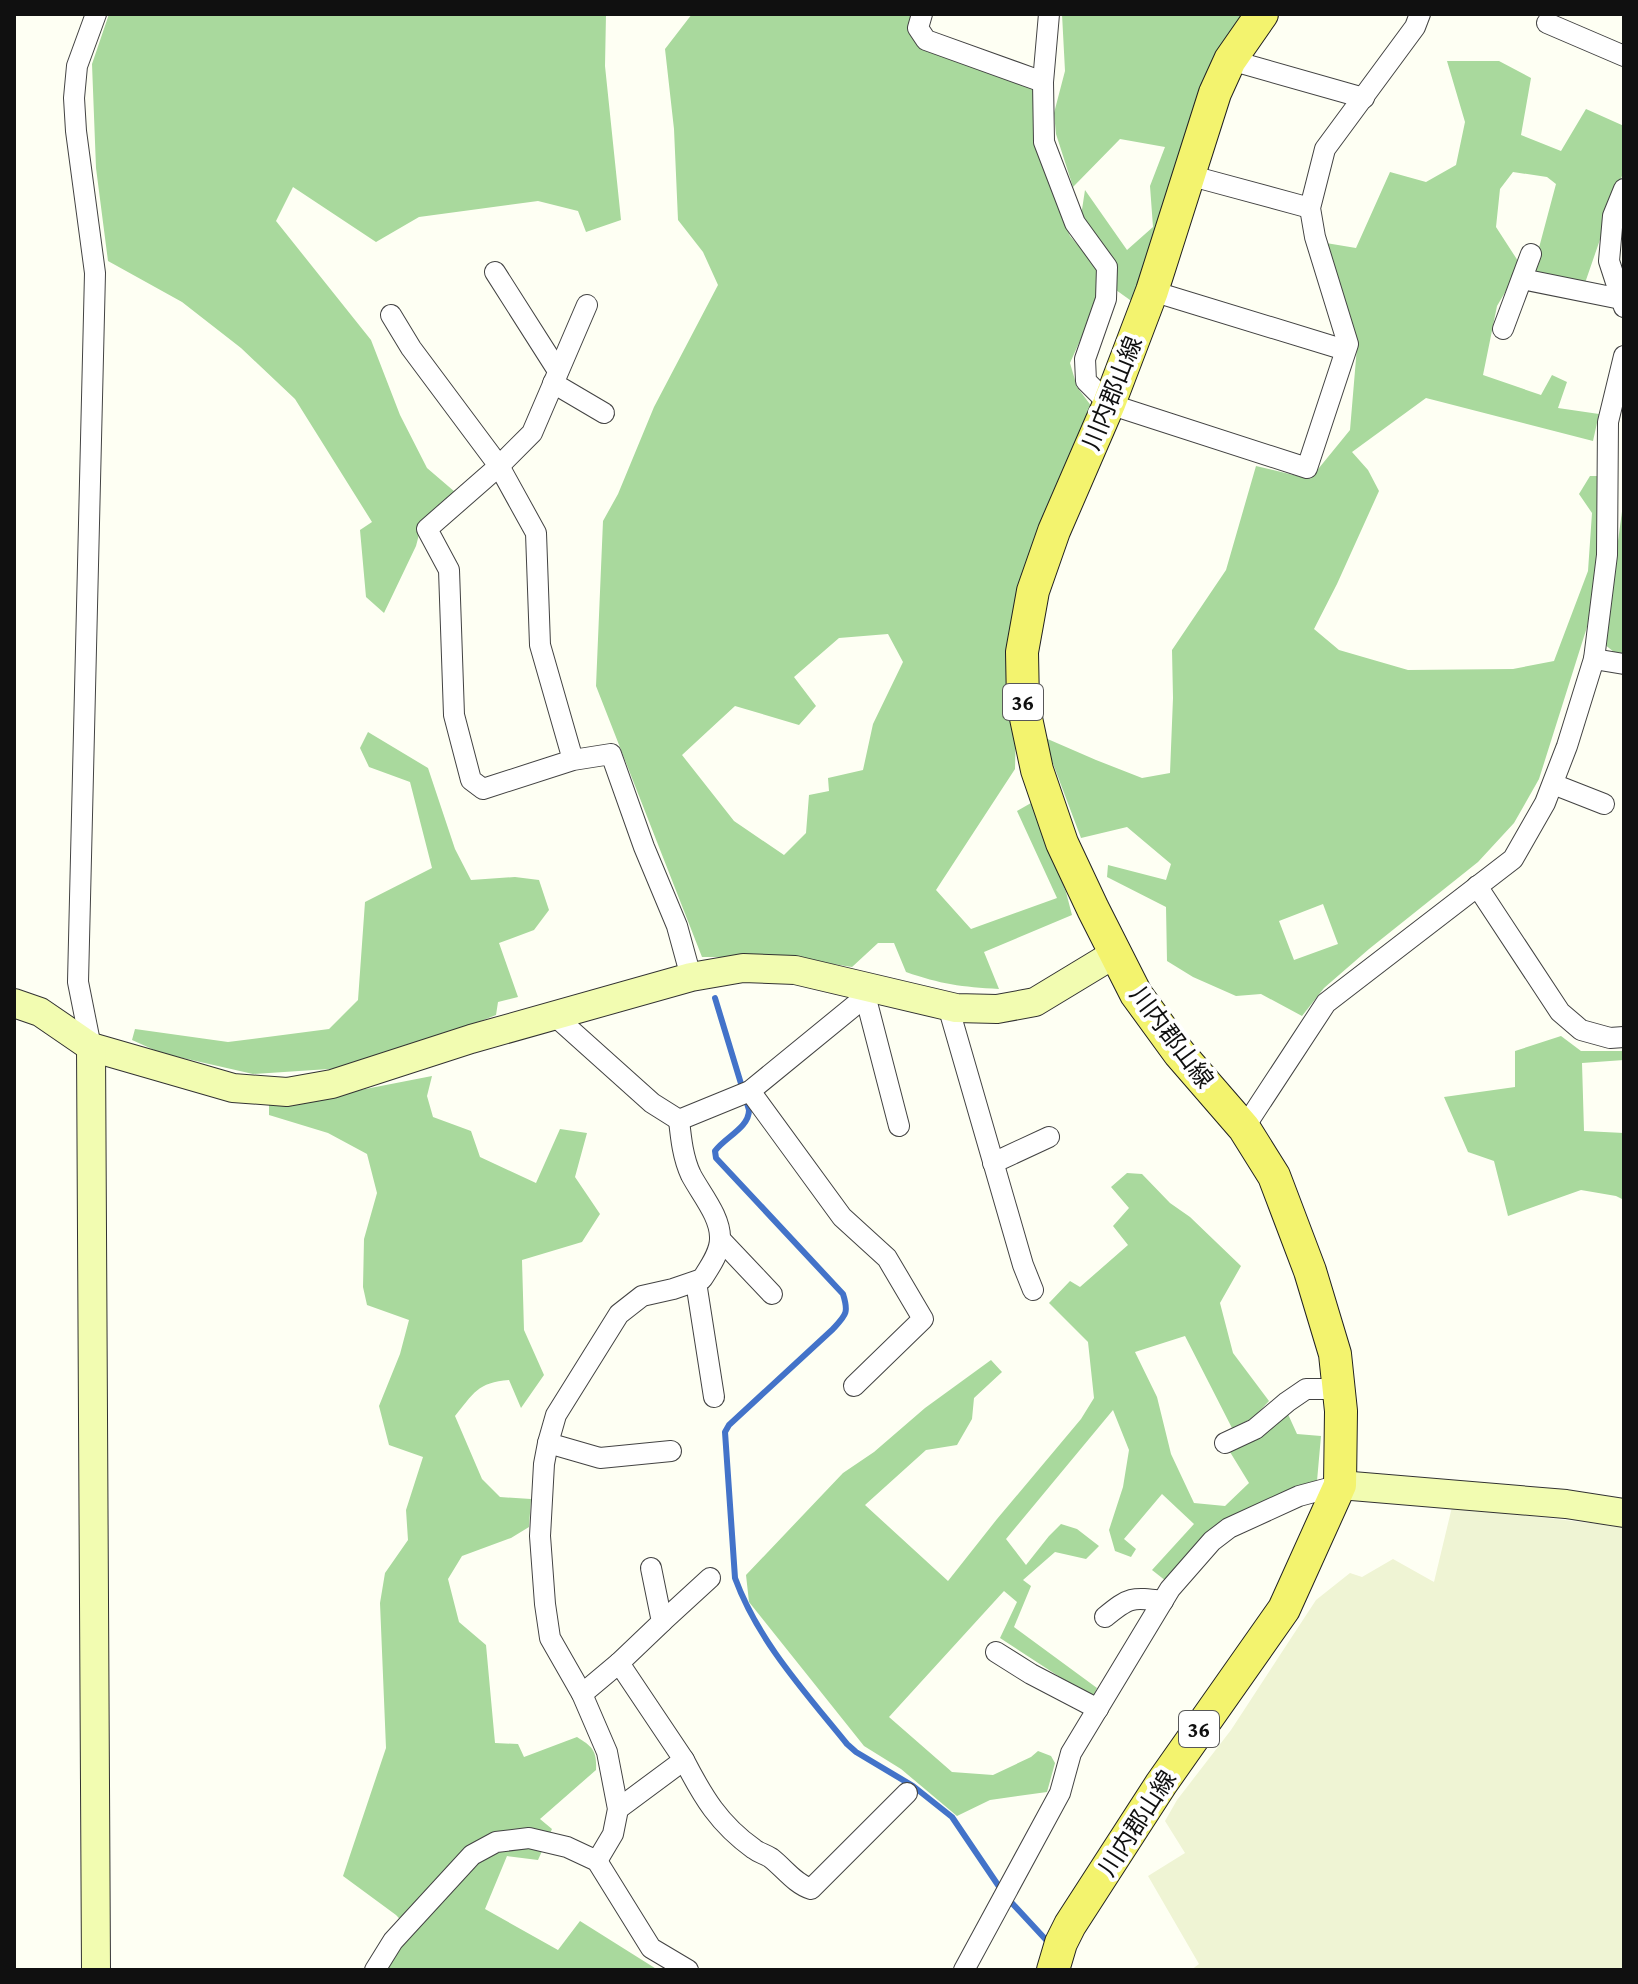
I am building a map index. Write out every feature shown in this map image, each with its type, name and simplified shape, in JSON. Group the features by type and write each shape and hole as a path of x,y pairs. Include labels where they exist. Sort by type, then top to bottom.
{"main road":[{"name":"川内郡山線","path":"1053,1970 1070,1925 1161,1784 1284,1609 1340,1485 1341,1411 1335,1354 1310,1271 1274,1176 1244,1128 1179,1053 1136,994 1062,843 1037,770 1023,704 1022,652 1033,591 1049,543 1109,404 1152,291 1215,93 1230,60 1262,14"}],"street":[{"path":"96,14 77,66 74,98 95,273 78,982 91,1047 96,1970"},
{"path":"922,14 918,28 926,40 1043,82"},
{"path":"1049,14 1043,82 1044,142 1075,223 1107,267 1106,299 1085,359 1086,381 1109,404 1307,468 1348,344 1315,237 1310,208 1325,149 1415,27 1420,14"},
{"path":"1547,23 1624,56"},
{"path":"1230,60 1364,98"},
{"path":"1188,175 1310,208"},
{"path":"1623,303 1609,261 1613,216 1624,189"},
{"path":"1503,329 1531,254"},
{"path":"495,272 556,377 604,413"},
{"path":"1522,279 1623,303"},
{"path":"1152,291 1345,350"},
{"path":"587,305 532,433 427,529 449,570 454,715 471,780 483,789 573,760 611,754 644,847 677,926 691,977"},
{"path":"391,315 411,348 499,466 536,533 540,645 573,760"},
{"path":"1244,1128 1326,1003 1513,859 1545,803 1594,659 1607,555 1608,422 1624,356"},
{"path":"1594,659 1624,664"},
{"path":"1553,784 1604,804"},
{"path":"1477,886 1560,1012 1581,1030 1610,1038 1624,1037"},
{"path":"14,1003 40,1012 91,1047 233,1088 287,1092 332,1084 471,1039 691,977 743,968 795,970 871,992 956,1008 997,1009 1035,1002 1116,953"},
{"path":"679,1120 747,1093 871,992"},
{"path":"871,992 899,1126"},
{"path":"948,1006 1023,1265 1033,1290"},
{"path":"555,1016 652,1103 679,1120"},
{"path":"747,1093 842,1217 887,1258 923,1319 854,1386"},
{"path":"597,1861 613,1834 618,1809 607,1752 582,1694 550,1638 540,1536 544,1464 556,1415 619,1314 642,1296 702,1279 714,1259 720,1239 715,1216 691,1174 682,1148 679,1120"},
{"path":"993,1163 1049,1137"},
{"path":"720,1239 772,1294"},
{"path":"696,1282 714,1397"},
{"path":"1225,1443 1255,1429 1306,1389 1338,1389"},
{"path":"548,1443 600,1458 671,1451"},
{"path":"964,1970 1060,1793 1071,1753 1170,1589 1212,1541 1229,1528 1299,1496 1340,1485 1566,1504 1624,1513"},
{"path":"651,1568 662,1622"},
{"path":"582,1694 710,1578"},
{"path":"1105,1617 1122,1603 1137,1598 1163,1601"},
{"path":"996,1652 1098,1709"},
{"path":"619,1663 684,1760 702,1796 717,1817 803,1887 811,1889 907,1793"},
{"path":"618,1809 684,1760"},
{"path":"375,1970 393,1941 472,1855 496,1842 529,1838 567,1847 597,1861 651,1948 688,1970"}],"green space":[{"path":"109,14 606,14 605,66 621,220 586,232 578,211 538,201 419,217 376,242 293,187 276,221 371,340 400,415 427,468 455,492 421,527 416,546 384,613 366,597 360,530 372,522 295,399 241,348 182,302 108,261 96,168 92,64"},
{"path":"692,14 919,14 913,39 1035,89 1040,161 1070,236 1098,268 1099,298 1070,363 1077,387 1095,411 1037,548 1016,728 1015,769 936,890 971,929 1057,898 1017,811 1031,803 1072,915 984,952 999,989 951,984 906,972 894,943 878,943 852,967 788,957 702,957 596,686 603,521 618,494 654,407 718,285 703,252 678,220 674,129 665,49","holes":["888,634 903,662 873,724 863,770 828,778 829,791 809,795 806,833 784,855 734,821 682,755 735,706 799,725 816,706 794,677 839,638"]},
{"path":"1062,14 1251,14 1137,305 1116,290 1116,264 1081,216 1085,190 1127,250 1153,227 1150,186 1165,147 1120,139 1073,187 1056,134 1054,113 1065,71"},
{"path":"1447,61 1499,61 1531,78 1521,135 1561,151 1586,109 1624,126 1624,170 1585,283 1532,274 1556,184 1547,177 1513,172 1500,189 1496,227 1518,261 1510,284 1497,306 1483,375 1541,395 1552,375 1567,382 1558,408 1599,414 1593,441 1426,398 1352,452 1368,470 1379,491 1314,629 1339,650 1408,670 1513,669 1554,661 1588,571 1592,513 1579,494 1590,476 1597,476 1601,493 1599,564 1587,627 1539,779 1514,823 1478,862 1324,988 1302,1016 1261,994 1236,996 1193,977 1167,961 1166,907 1107,877 1108,865 1166,880 1171,864 1127,827 1081,838 1043,737 1142,778 1170,773 1172,650 1226,570 1256,466 1310,479 1350,430 1357,347 1326,243 1356,248 1390,172 1426,182 1456,165 1465,122","holes":["1323,904 1338,944 1294,960 1279,921"]},
{"path":"1624,497 1624,653 1614,652 1604,644"},
{"path":"368,732 428,768 455,849 471,880 515,877 539,880 549,910 534,930 499,943 518,997 498,1002 496,1015 344,1068 253,1074 161,1053 132,1040 135,1029 228,1042 329,1029 358,1000 365,902 432,868 410,782 369,767 360,748"},
{"path":"1561,1036 1581,1051 1624,1051 1624,1060 1582,1063 1584,1131 1624,1133 1624,1200 1581,1190 1508,1216 1494,1161 1468,1152 1444,1097 1515,1087 1515,1051"},
{"path":"432,1076 427,1096 433,1117 471,1131 480,1157 536,1183 560,1129 587,1133 575,1177 600,1214 582,1242 522,1260 524,1330 544,1375 521,1408 509,1380 499,1381 477,1390 455,1416 482,1479 500,1497 531,1499 529,1527 511,1538 462,1556 448,1579 459,1622 486,1645 495,1743 518,1744 524,1757 577,1737 593,1750 596,1764 596,1770 540,1819 552,1829 538,1860 507,1856 485,1909 558,1950 580,1921 658,1970 386,1970 411,1931 396,1915 343,1876 386,1748 380,1603 385,1573 408,1540 406,1510 423,1457 389,1445 379,1406 400,1354 409,1320 367,1305 363,1287 364,1239 377,1193 367,1154 328,1133 269,1115 269,1102 345,1093"},
{"path":"1127,1173 1142,1174 1241,1266 1220,1303 1233,1353 1269,1401 1253,1418 1232,1428 1185,1336 1135,1352 1157,1397 1171,1454 1194,1503 1225,1506 1249,1483 1230,1452 1266,1431 1287,1412 1297,1434 1321,1436 1317,1481 1214,1526 1166,1581 1152,1570 1194,1524 1162,1494 1124,1539 1136,1549 1131,1557 1115,1551 1109,1530 1123,1487 1129,1450 1113,1410 1006,1539 1026,1565 1061,1524 1077,1529 1099,1546 1086,1559 1055,1552 1023,1580 1031,1586 1014,1627 1097,1688 1092,1698 1000,1638 1017,1602 1004,1591 889,1717 952,1772 993,1775 1038,1751 1051,1756 1055,1763 1047,1792 990,1800 957,1816 901,1769 864,1746 749,1602 746,1575 843,1473 991,1360 1002,1372 974,1398 972,1419 957,1445 926,1450 865,1505 948,1581 1081,1419 1094,1398 1088,1342 1049,1303 1070,1281 1080,1287 1128,1245 1113,1226 1129,1208 1111,1187"},
{"path":"1452,1507 1624,1527 1624,1970 1191,1970 1199,1964 1148,1876 1185,1853 1165,1821 1177,1800 1231,1730 1316,1600 1350,1573 1362,1577 1393,1559 1434,1582"}],"waterway":[{"path":"715,998 749,1110 741,1127 715,1151 716,1158 843,1294 846,1306 843,1317 833,1329 725,1432 735,1578 769,1644 847,1744 913,1786 952,1817 1000,1888"},
{"path":"1011,1902 1048,1942"}]}
